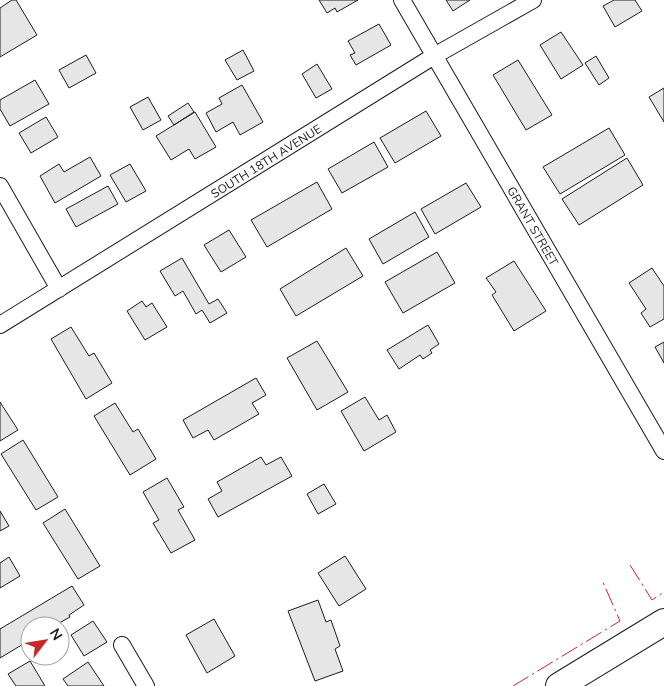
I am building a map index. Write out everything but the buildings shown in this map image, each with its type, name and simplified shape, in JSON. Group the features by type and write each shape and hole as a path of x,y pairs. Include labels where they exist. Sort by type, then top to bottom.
{"main road":[{"path":"559,686 664,622"}],"street":[{"name":"GRANT STREET","path":"402,0 664,451"},
{"name":"SOUTH 18TH AVENUE","path":"0,325 434,56 533,0"},
{"path":"0,186 58,289"},
{"path":"122,645 146,686"}],"power":[{"path":"630,565 652,600 664,592"},
{"path":"513,686 620,621 602,580"}]}
